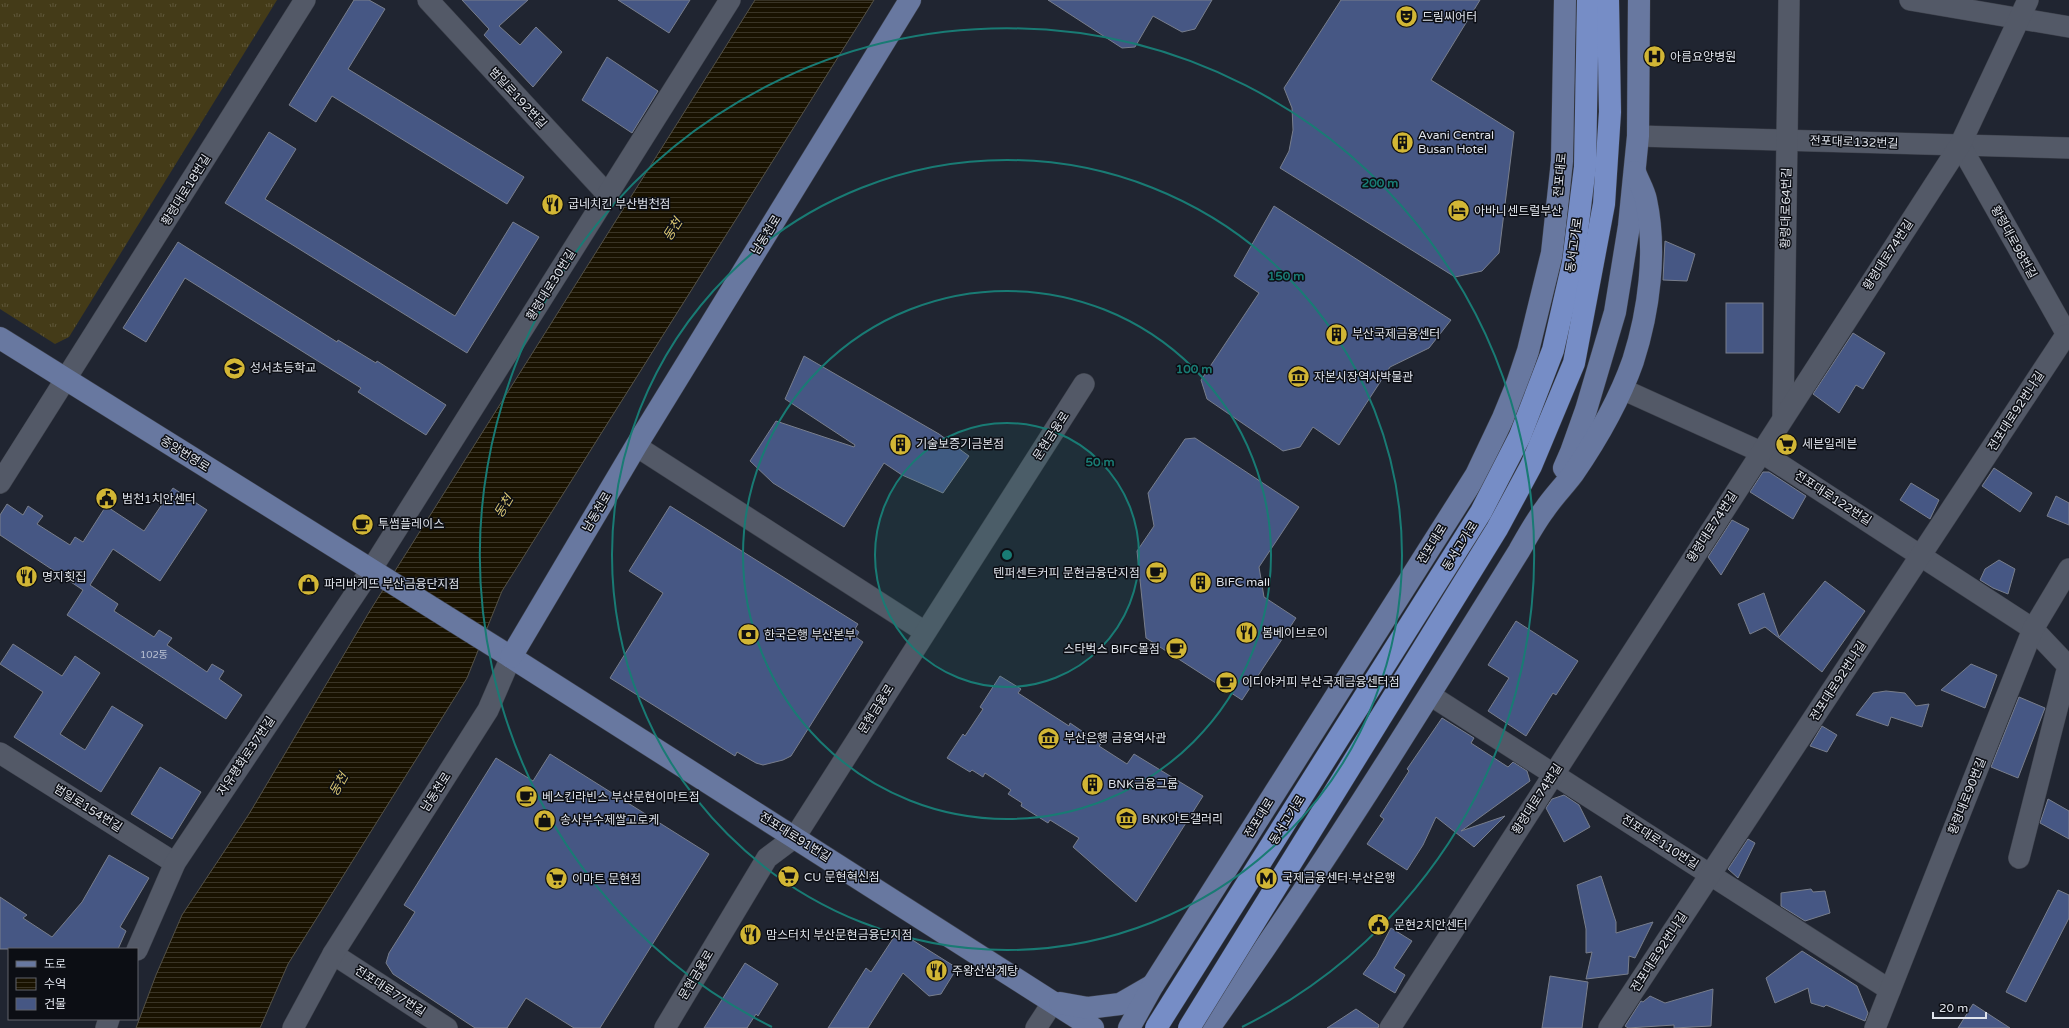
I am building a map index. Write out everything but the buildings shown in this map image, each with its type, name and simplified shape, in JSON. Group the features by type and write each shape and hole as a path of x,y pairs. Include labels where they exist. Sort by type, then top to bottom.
{"highway":[{"name":"동서고가로","path":"1156,1028 1481,512 1520,436 1553,350 1573,263 1585,167 1588,0"},
{"name":"동서고가로","path":"1189,1028 1497,529 1531,466 1570,370 1593,266 1604,204 1610,112 1608,0"}],"main road":[{"name":"남동천로","path":"503,652 636,446 910,0"},
{"name":"전포대로","path":"1129,1028 1153,985 1476,475 1517,384 1528,351 1552,253 1562,161 1565,0"},
{"path":"1209,1028 1255,964 1430,695 1544,509 1571,452 1615,312 1630,226 1638,136 1639,0"},
{"path":"1544,509 1572,475 1601,428 1622,389 1641,334 1650,268 1650,229 1645,197 1635,172"},
{"name":"중앙번영로","path":"0,338 503,652"},
{"name":"전포대로91번길","path":"503,652 1093,1028"},
{"path":"1201,910 1203,952 1231,970 1255,964"},
{"path":"1053,1002 1088,1008 1120,1004 1153,985"},
{"path":"1053,1002 1072,1028"}],"street":[{"name":"황령대로18번길","path":"0,483 67,380 305,0"},
{"name":"범일로192번길","path":"428,0 608,195"},
{"name":"황령대로30번길","path":"371,570 730,0"},
{"name":"황령대로64번길","path":"1783,416 1789,0"},
{"path":"1910,0 2024,9 2069,27"},
{"name":"황령대로74번길","path":"1390,1028 1783,416 1960,145 2024,9"},
{"name":"전포대로132번길","path":"1638,136 2069,148"},
{"name":"황령대로98번길","path":"1960,145 2067,336"},
{"name":"전포대로92번나길","path":"1609,1028 2067,336"},
{"name":"문현금융로","path":"665,1028 767,858 795,837 1084,384"},
{"name":"전포대로122번길","path":"1622,389 1761,452 2033,629 2068,666 2018,858"},
{"path":"636,446 925,632"},
{"name":"황령대로90번길","path":"1875,1028 2033,629 2069,569"},
{"name":"자유평화로37번길","path":"138,948 175,863 371,570"},
{"name":"남동천로","path":"293,1028 333,954 488,710 503,652"},
{"name":"전포대로110번길","path":"1430,695 1890,990"},
{"name":"범일로154번길","path":"0,753 175,863"},
{"name":"전포대로77번길","path":"333,954 447,1028"},
{"path":"1036,1028 1053,1002"}],"green space":[{"path":"0,0 277,0 69,337 55,344 0,309"}],"water":[{"name":"동천","path":"755,0 874,0 502,591 467,678 288,964 260,1028 136,1028 156,975 182,915 249,814 371,609"}],"place":[{"name":"드림씨어터","path":"1406,17"},
{"name":"아름요양병원","path":"1654,57"},
{"name":"Avani Central Busan Hotel","path":"1402,142"},
{"name":"굽네치킨 부산범천점","path":"552,204"},
{"name":"아바니센트럴부산","path":"1459,211"},
{"name":"부산국제금융센터","path":"1336,334"},
{"name":"성서초등학교","path":"235,368"},
{"name":"자본시장역사박물관","path":"1298,377"},
{"name":"기술보증기금본점","path":"900,444"},
{"name":"세븐일레븐","path":"1786,444"},
{"name":"범천1치안센터","path":"106,499"},
{"name":"투썸플레이스","path":"363,524"},
{"name":"텐퍼센트커피 문현금융단지점","path":"1156,573"},
{"name":"명지횟집","path":"26,577"},
{"name":"BIFC mall","path":"1201,582"},
{"name":"파리바게뜨 부산금융단지점","path":"308,584"},
{"name":"봄베이브로이","path":"1247,633"},
{"name":"한국은행 부산본부","path":"748,635"},
{"name":"스타벅스 BIFC몰점","path":"1176,649"},
{"name":"이디야커피 부산국제금융센터점","path":"1227,682"},
{"name":"부산은행 금융역사관","path":"1048,738"},
{"name":"BNK금융그룹","path":"1092,784"},
{"name":"베스킨라빈스 부산문현이마트점","path":"526,797"},
{"name":"BNK아트갤러리","path":"1127,819"},
{"name":"송사부수제쌀고로케","path":"544,820"},
{"name":"CU 문현혁신점","path":"789,877"},
{"name":"국제금융센터·부산은행","path":"1266,878"},
{"name":"이마트 문현점","path":"556,879"},
{"name":"문현2치안센터","path":"1378,925"},
{"name":"맘스터치 부산문현금융단지점","path":"750,935"},
{"name":"주왕산삼계탕","path":"937,971"}]}
